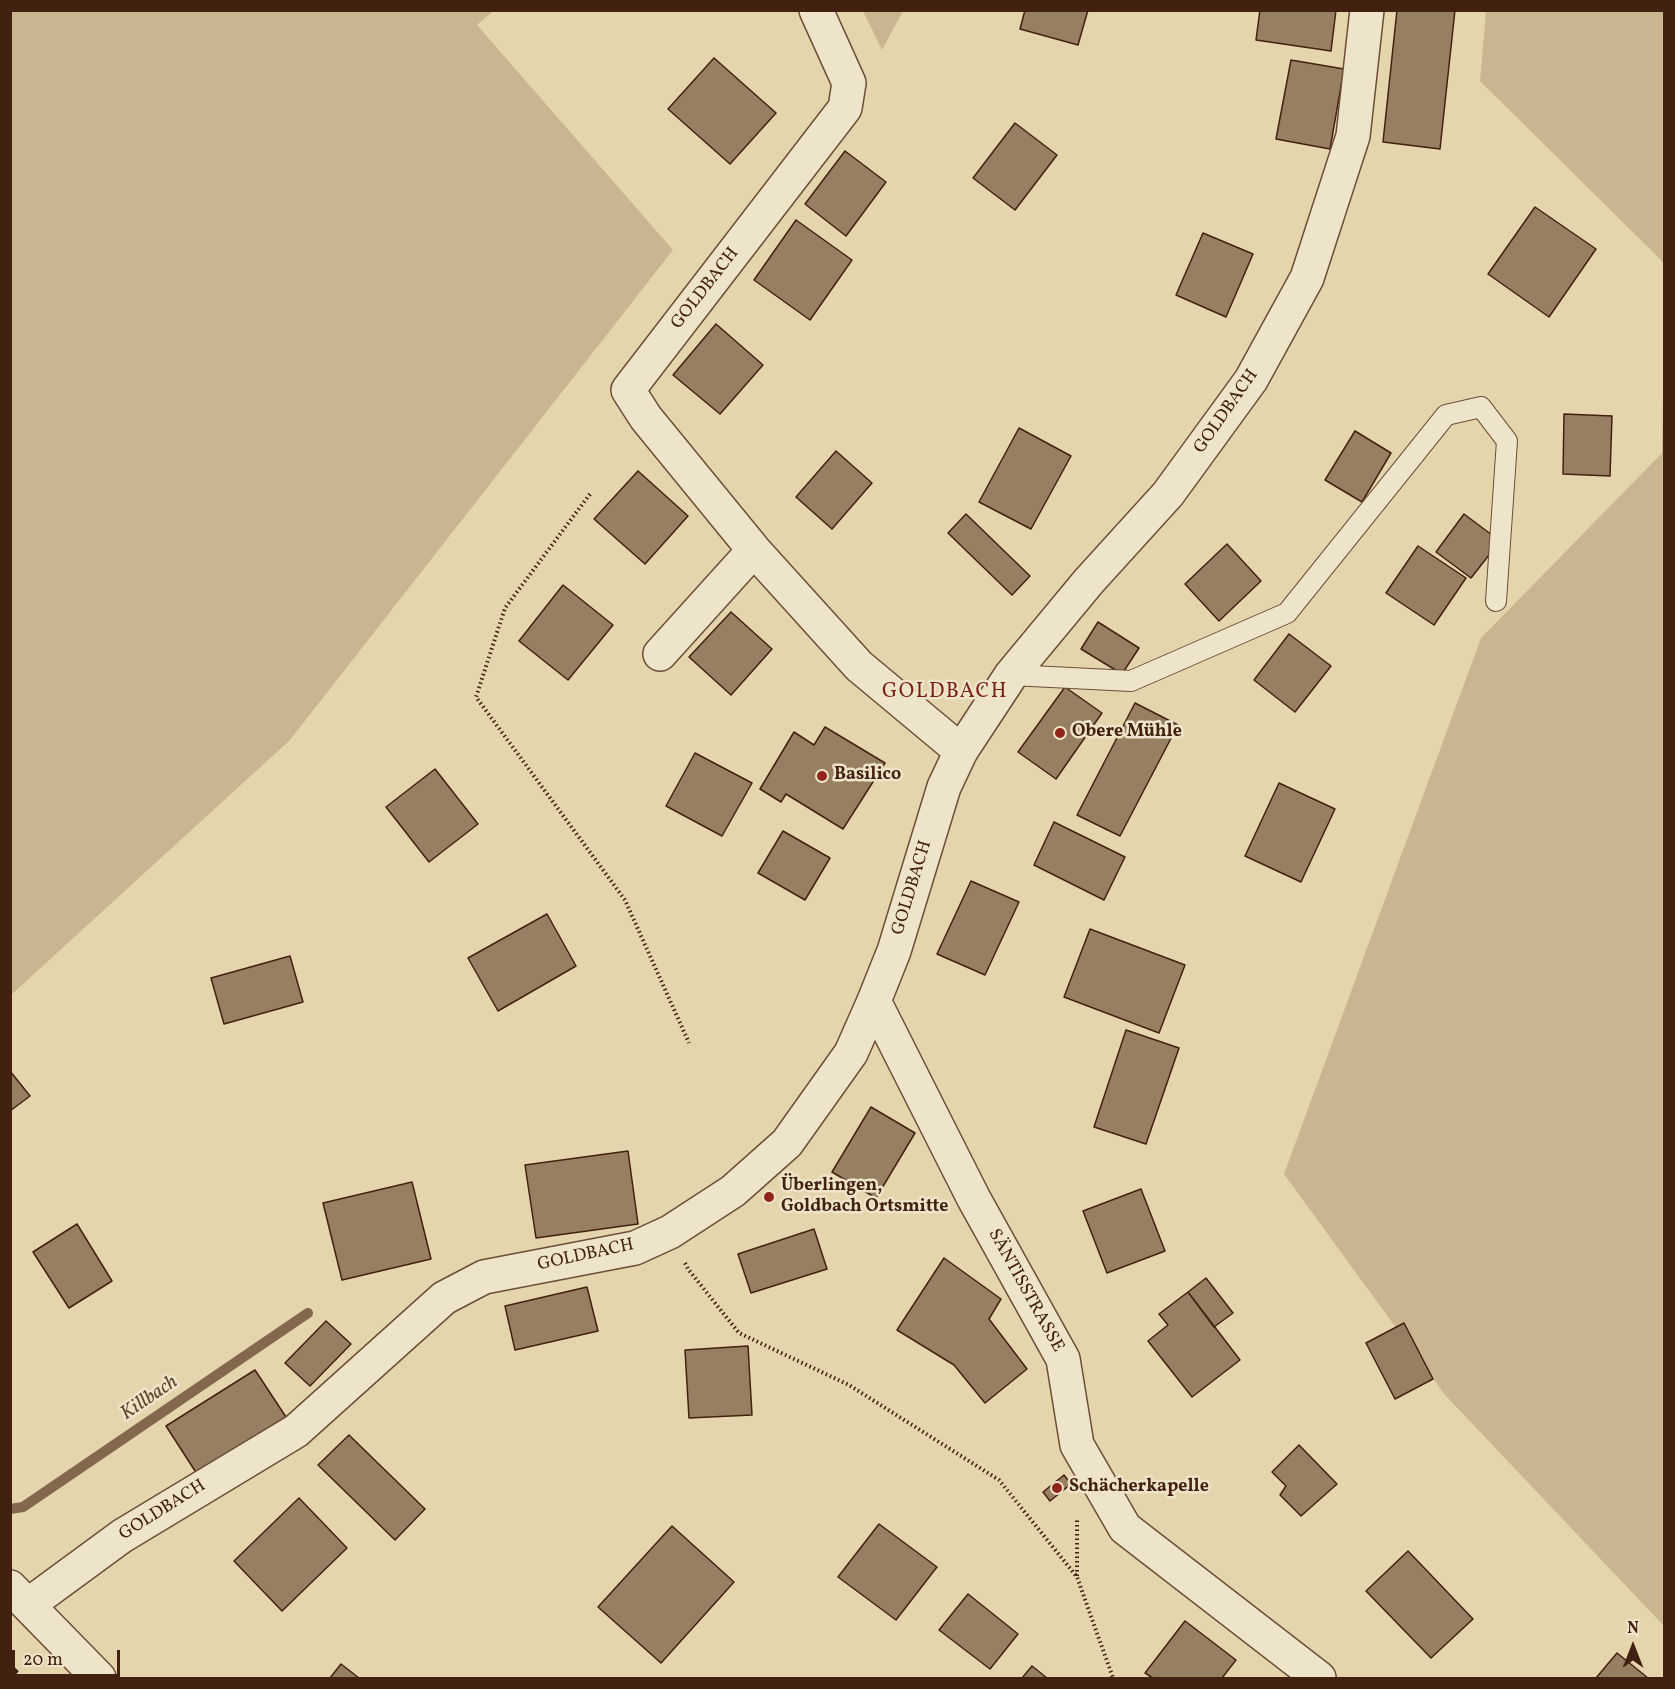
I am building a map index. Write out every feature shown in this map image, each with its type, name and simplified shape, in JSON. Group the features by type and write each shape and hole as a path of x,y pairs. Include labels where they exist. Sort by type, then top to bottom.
{"street":[{"name":"GOLDBACH","path":"816,10 849,83 845,108 628,390 646,418 754,550 859,666 961,751"},
{"name":"GOLDBACH","path":"19,1596 296,1431 444,1298 484,1277 635,1248 670,1232 733,1191 787,1143 851,1053 874,1001 888,960 894,951 944,788 961,751 1011,675 1089,581 1168,494 1251,380 1307,278 1353,136 1367,10"},
{"path":"660,654 754,550"},
{"name":"SÄNTISSTRASSE","path":"874,1001 974,1199 1063,1359 1077,1445 1125,1528 1319,1678"},
{"path":"19,1596 99,1678"}],"lane":[{"path":"1011,675 1131,681 1287,613 1446,415 1481,407 1507,441 1496,601"}],"path":[{"path":"590,494 505,608 476,697 625,900 689,1043"},
{"path":"670,1232 688,1269 739,1333 849,1385 999,1480 1077,1577 1113,1678"}],"shaded area":[{"path":"11,10 493,11 477,25 673,250 290,740 11,995"},
{"path":"863,11 903,11 882,50"},
{"path":"1486,11 1664,11 1664,263 1480,81"},
{"path":"1664,331 1664,1626 1445,1395 1284,1174 1481,638 1662,453"}],"building":[{"path":"1025,10 1088,10 1078,45 1020,29"},
{"path":"1260,10 1336,10 1331,51 1256,40"},
{"path":"1397,10 1455,10 1440,149 1383,142"},
{"path":"714,58 776,113 730,164 668,109"},
{"path":"1291,60 1344,69 1330,149 1276,139"},
{"path":"1015,123 1057,155 1015,210 973,178"},
{"path":"845,151 886,182 846,236 805,204"},
{"path":"1535,207 1596,249 1549,317 1488,274"},
{"path":"796,220 852,260 810,320 754,280"},
{"path":"1203,233 1253,254 1226,317 1176,295"},
{"path":"716,324 763,365 720,414 673,375"},
{"path":"1564,414 1612,416 1610,476 1563,474"},
{"path":"1019,428 1071,456 1031,529 979,502"},
{"path":"1355,431 1391,453 1362,502 1325,480"},
{"path":"836,451 872,483 832,529 796,497"},
{"path":"638,471 688,516 645,564 594,519"},
{"path":"966,514 1030,576 1012,595 948,533"},
{"path":"1464,514 1500,541 1471,578 1436,552"},
{"path":"1227,544 1261,581 1219,621 1185,584"},
{"path":"1418,546 1466,578 1434,625 1386,593"},
{"path":"563,585 613,625 568,680 519,641"},
{"path":"731,612 772,649 731,695 689,657"},
{"path":"1098,622 1139,648 1122,674 1081,649"},
{"path":"1289,634 1331,666 1295,712 1254,680"},
{"name":"Obere Mühle","path":"1065,687 1102,713 1056,779 1018,752"},
{"path":"1135,703 1178,725 1120,836 1077,815"},
{"name":"Basilico","path":"825,727 885,763 843,829 786,794 781,802 760,789 794,732 814,745"},
{"path":"695,753 752,783 722,836 666,806"},
{"path":"435,769 478,824 429,862 386,807"},
{"path":"1279,783 1335,809 1301,882 1245,856"},
{"path":"1054,822 1125,857 1104,900 1034,865"},
{"path":"783,831 830,858 805,900 758,873"},
{"path":"971,881 1019,902 985,975 937,954"},
{"path":"547,914 576,966 498,1011 468,958"},
{"path":"1090,929 1185,965 1159,1033 1064,997"},
{"path":"290,956 303,1002 224,1024 211,978"},
{"path":"1126,1030 1179,1048 1146,1144 1094,1127"},
{"path":"10,1071 30,1096 10,1111"},
{"path":"871,1107 915,1133 876,1198 832,1172"},
{"path":"628,1151 638,1224 536,1238 525,1165"},
{"path":"412,1182 431,1259 342,1280 323,1203"},
{"path":"1141,1189 1165,1251 1107,1273 1083,1211"},
{"path":"77,1224 112,1281 69,1308 33,1252"},
{"path":"814,1229 827,1269 751,1293 738,1254"},
{"path":"944,1258 1001,1299 989,1319 1027,1369 985,1403 954,1365 897,1330"},
{"path":"1206,1278 1233,1313 1214,1327 1188,1292"},
{"path":"587,1287 598,1331 515,1350 505,1306"},
{"path":"1188,1292 1240,1360 1192,1397 1148,1341 1168,1325 1159,1314"},
{"path":"326,1321 351,1344 310,1386 285,1363"},
{"path":"1404,1323 1433,1379 1395,1399 1366,1343"},
{"path":"748,1346 752,1415 689,1418 685,1350"},
{"path":"255,1370 286,1417 197,1474 166,1426"},
{"path":"349,1435 425,1509 395,1540 318,1465"},
{"path":"1299,1445 1337,1484 1301,1516 1280,1495 1286,1486 1272,1472"},
{"name":"Schächerkapelle","path":"1064,1475 1071,1484 1050,1501 1043,1492"},
{"path":"299,1498 347,1548 282,1611 234,1561"},
{"path":"879,1524 937,1567 896,1620 838,1577"},
{"path":"672,1526 734,1582 661,1663 598,1607"},
{"path":"1408,1551 1473,1619 1431,1658 1366,1591"},
{"path":"968,1594 1018,1634 990,1669 939,1630"},
{"path":"1185,1621 1236,1660 1222,1678 1153,1678 1145,1673"},
{"path":"1617,1653 1648,1678 1596,1678"},
{"path":"341,1664 359,1678 330,1678"},
{"path":"1032,1666 1047,1678 1022,1678"}],"waterway":[{"name":"Killbach","path":"10,1509 23,1507 308,1313"}],"railway":[{"path":"10,1666 23,1678"}],"place":[{"name":"Obere Mühle","path":"1060,733"},
{"name":"Basilico","path":"822,776"},
{"name":"Überlingen, Goldbach Ortsmitte","path":"769,1197"},
{"name":"Schächerkapelle","path":"1057,1488"}],"district":[{"name":"GOLDBACH","path":"945,693"}]}
